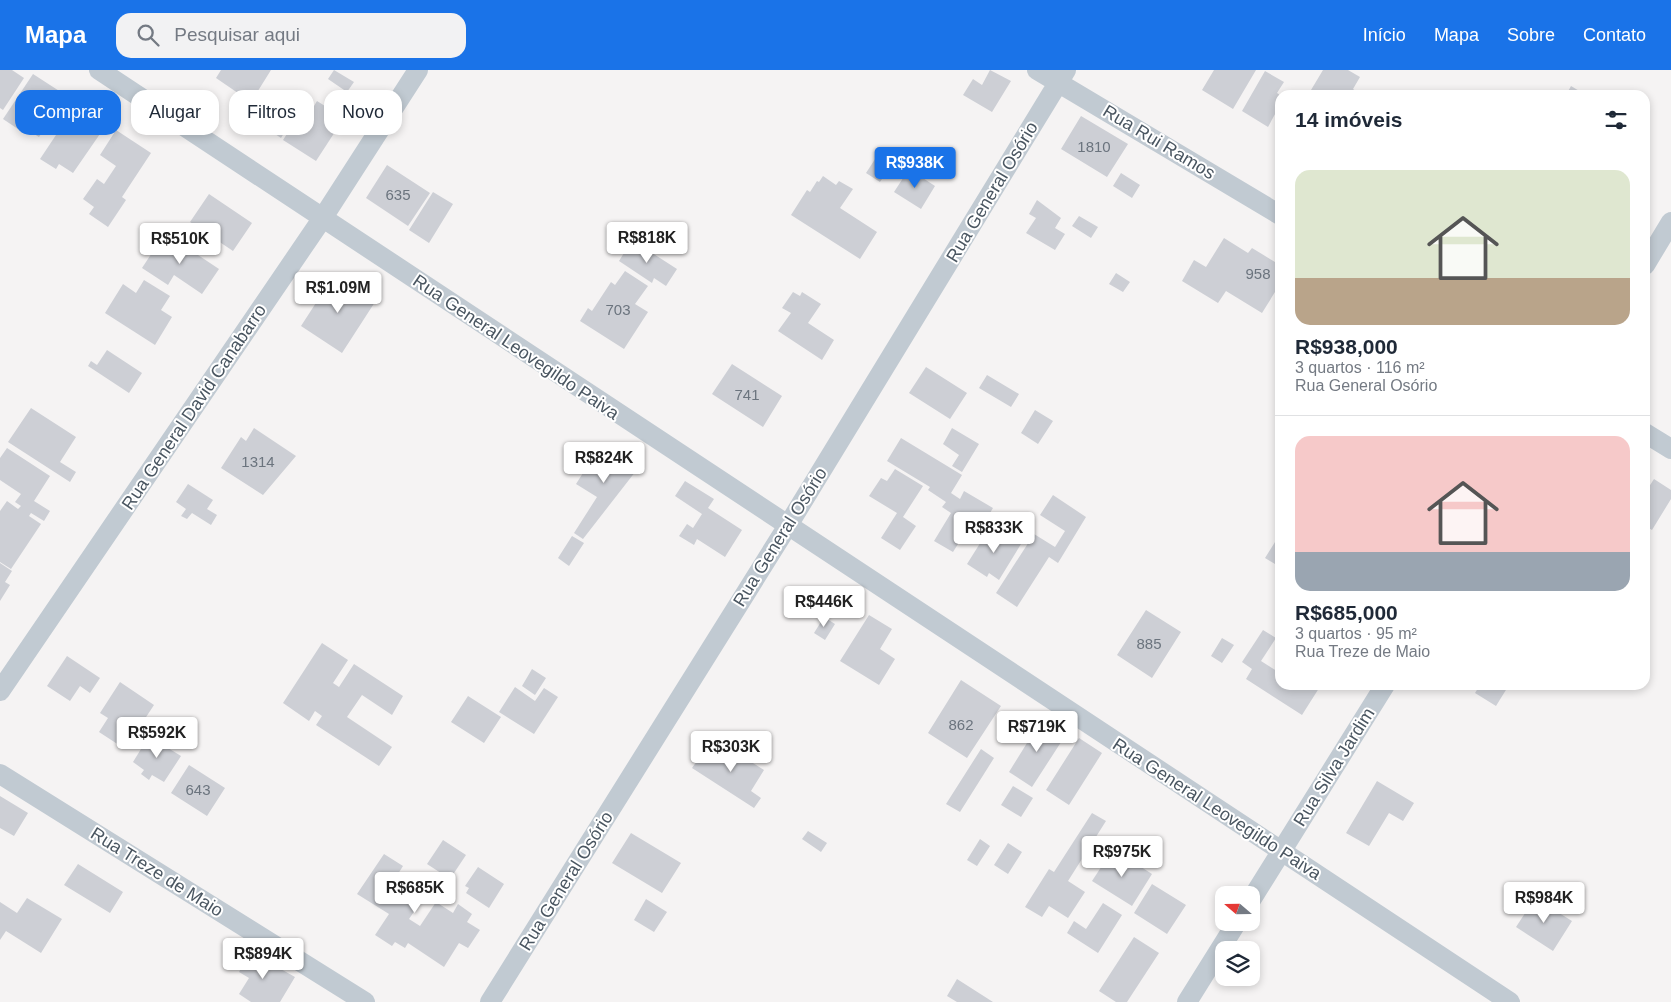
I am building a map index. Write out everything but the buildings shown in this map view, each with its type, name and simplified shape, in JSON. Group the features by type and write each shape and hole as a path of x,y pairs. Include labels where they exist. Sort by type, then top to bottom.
{"street":[{"name":"Rua General Leovegildo Paiva","path":"99,70 788,527 1510,1002"},
{"name":"Rua General David Canabarro","path":"0,691 322,219 418,70"},
{"name":"Rua Rui Ramos","path":"1038,70 1062,76 1275,212"},
{"name":"Rua General Osório","path":"490,1002 788,527 1062,76"},
{"path":"1650,257 1671,222"},
{"path":"1650,436 1671,449"},
{"name":"Rua Silva Jardim","path":"1260,886 1383,690"},
{"name":"Rua Treze de Maio","path":"0,774 366,1002"},
{"path":"1187,1002 1231,931"}]}
